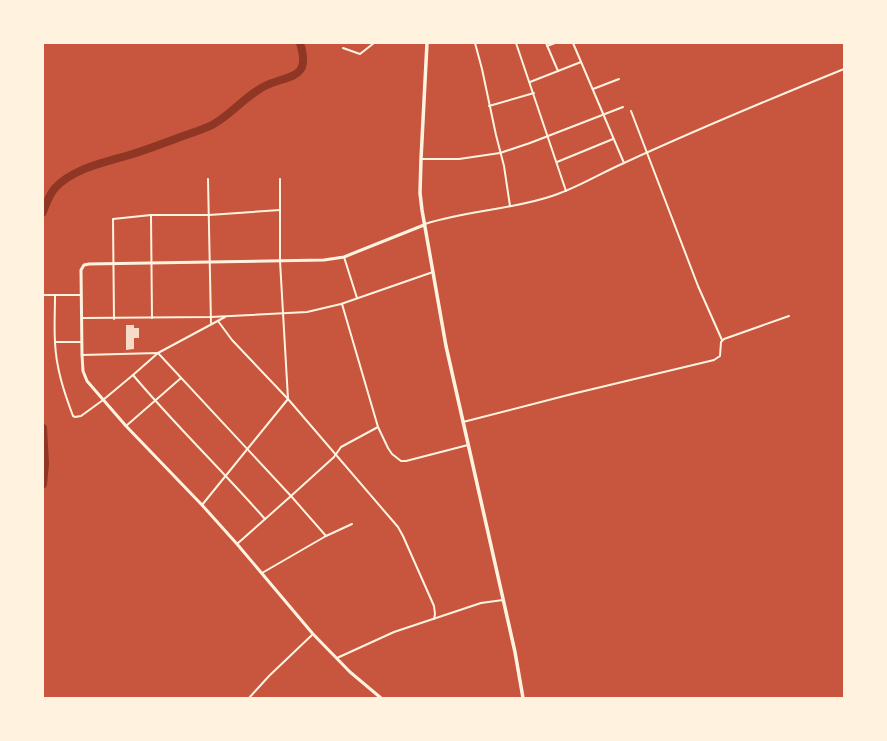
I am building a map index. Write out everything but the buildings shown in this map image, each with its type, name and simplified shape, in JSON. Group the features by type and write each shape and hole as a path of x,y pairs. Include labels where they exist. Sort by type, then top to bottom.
{"highway":[{"path":"427,43 421,159 421,202 424,224 434,271 446,346 515,652 523,698"}],"street":[{"path":"343,48 360,54 374,43"},
{"path":"474,43 482,69 510,206"},
{"path":"516,43 566,191"},
{"path":"556,43 547,44 558,71"},
{"path":"573,43 624,163"},
{"path":"529,82 581,62"},
{"path":"382,698 336,659 261,574 237,544 202,505 126,426 87,381 83,371 81,318 81,270 84,265 324,260 344,257 424,224 442,219 534,202 566,191 624,163 747,109 844,69"},
{"path":"593,89 619,79"},
{"path":"489,106 534,94"},
{"path":"421,159 459,158 500,153 623,107"},
{"path":"462,422 714,360 720,356 722,340 682,244 631,111"},
{"path":"557,162 613,138"},
{"path":"208,178 211,324"},
{"path":"202,505 288,399 280,261 280,179"},
{"path":"114,319 114,219 151,215 209,215 280,210"},
{"path":"151,215 152,318"},
{"path":"344,257 357,298"},
{"path":"81,318 211,318 308,312 342,304 434,271"},
{"path":"43,295 81,295"},
{"path":"55,296 54,342 61,378 73,416 75,418 103,400 158,353 226,317"},
{"path":"342,304 378,427 392,454 401,461 468,445"},
{"path":"722,340 789,316"},
{"path":"218,321 232,340 288,399 386,512 403,536 434,606 434,619"},
{"path":"54,342 82,342"},
{"path":"82,355 158,353 292,496 326,536"},
{"path":"133,375 155,401 266,519"},
{"path":"126,426 182,378"},
{"path":"237,544 292,496 336,454 341,447 378,427"},
{"path":"261,574 326,536 352,524"},
{"path":"336,659 387,635 482,603 503,600"},
{"path":"249,698 269,676 313,634"}],"waterway":[{"path":"43,212 55,188 62,181 79,171 141,151 209,126 219,121 256,91 295,74 300,70 303,64 303,55 300,43"},
{"path":"43,428 45,464 43,484"}]}
